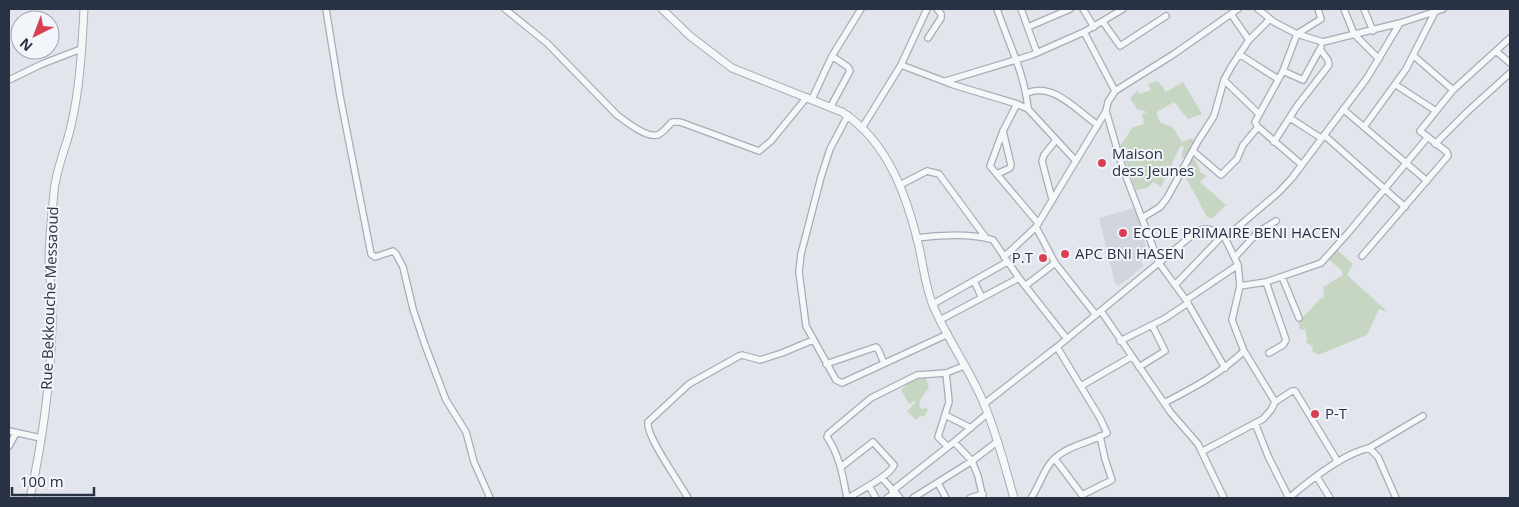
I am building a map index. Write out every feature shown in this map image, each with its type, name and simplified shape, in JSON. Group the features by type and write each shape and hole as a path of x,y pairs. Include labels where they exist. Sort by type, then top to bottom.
{"street":[{"name":"Rue Bekkouche Messaoud","path":"30,498 41,438 51,345 52,310 49,262 54,191 73,114 84,9"},
{"path":"326,9 333,58 371,254 375,257 393,251 400,261 425,345 446,400 466,432 474,462 490,498"},
{"path":"505,9 547,43 617,115 634,127 654,136 658,135 672,122 680,122 759,151 771,141 809,98 861,9"},
{"path":"662,9 690,36 732,68 831,106 848,115 862,128 885,157 900,186 916,238 932,304 988,413 1014,498"},
{"path":"862,128 901,65 927,9"},
{"path":"928,38 942,16 937,9"},
{"path":"997,9 1005,34 1017,60 1027,93 1028,109"},
{"path":"1020,9 1037,52"},
{"path":"1028,27 1070,9"},
{"path":"1083,9 1094,27"},
{"path":"946,81 1017,60 1037,52 1094,27 1103,22 1114,11 1122,9"},
{"path":"932,304 974,281 1006,259 1037,225 1098,125 1115,91 1174,54 1238,9"},
{"path":"1258,9 1269,20 1297,34 1323,42 1372,31 1439,10"},
{"path":"1302,165 1274,142 1255,122 1282,71 1297,34 1321,19 1318,9"},
{"path":"1344,9 1354,34 1379,59"},
{"path":"1364,9 1372,31"},
{"path":"1364,127 1396,85 1439,10"},
{"path":"1231,14 1249,40"},
{"path":"1103,22 1120,46 1166,16"},
{"path":"1142,218 1163,204 1215,114 1224,80 1249,40 1269,20"},
{"path":"1175,285 1223,237 1280,192 1302,165 1379,59 1400,23"},
{"path":"1084,32 1115,91"},
{"path":"1362,256 1448,156 1446,152 1420,131 1453,90 1510,38"},
{"path":"1282,71 1303,80 1323,42"},
{"path":"9,80 42,64 81,49"},
{"path":"1274,142 1296,106 1329,64 1320,49"},
{"path":"1496,51 1510,63"},
{"path":"1239,54 1278,79"},
{"path":"831,106 850,71 848,67 832,56"},
{"path":"1414,56 1453,90"},
{"path":"901,65 1028,109 1075,160"},
{"path":"1436,144 1467,112 1510,73"},
{"path":"1224,80 1259,114"},
{"path":"1396,85 1436,111"},
{"path":"1027,93 1040,90 1056,95 1098,125"},
{"path":"1017,104 1002,131 990,164 991,168 1037,225 1055,263 1099,313 1164,403 1203,451 1224,498"},
{"path":"1343,109 1427,181"},
{"path":"1106,111 1122,166 1159,263 1187,302 1225,368"},
{"path":"848,115 830,149 801,254 799,272 806,326 836,380 842,383 948,334"},
{"path":"1290,118 1323,136 1405,207"},
{"path":"1193,151 1221,175 1237,159 1243,145 1258,127"},
{"path":"997,174 1010,168 1011,165 1002,131"},
{"path":"1240,286 1266,282 1321,263 1427,138"},
{"path":"1052,199 1042,161 1044,155 1056,140"},
{"path":"900,186 927,171 939,174 986,238"},
{"path":"1235,257 1258,232 1276,221"},
{"path":"984,404 1057,348 1201,229 1208,228 1223,237 1235,257 1238,265 1240,286 1232,320 1244,351 1275,402"},
{"path":"916,238 939,236 986,238 996,243 1019,278 1067,339"},
{"path":"1025,286 1055,263"},
{"path":"1120,341 1176,312 1238,265"},
{"path":"1282,276 1299,318"},
{"path":"940,320 1019,278"},
{"path":"974,281 982,298"},
{"path":"1266,282 1286,340 1283,345 1270,353"},
{"path":"1139,367 1165,352 1152,324"},
{"path":"688,498 655,444 647,427 648,422 688,384 739,356 742,355 760,360 813,340"},
{"path":"826,364 876,347 884,363"},
{"path":"1031,498 1050,464 1055,459 1076,445 1106,434 1107,431 1057,348"},
{"path":"1164,403 1201,384 1225,368 1244,351"},
{"path":"1081,386 1132,357"},
{"path":"841,467 873,442 894,465 882,478 848,498 836,450 827,437 828,434 871,398 917,375 946,373 964,366"},
{"path":"946,373 949,402 938,437 948,447"},
{"path":"1203,451 1255,423 1268,414 1275,402 1292,391 1297,394 1338,462"},
{"path":"887,498 896,494 988,413"},
{"path":"945,415 971,428"},
{"path":"1255,423 1268,456 1289,498 1338,462 1369,448 1423,416"},
{"path":"9,431 41,438"},
{"path":"9,446 16,433"},
{"path":"1055,459 1082,495 1108,483 1112,478 1105,459 1100,436"},
{"path":"913,498 972,461 998,441"},
{"path":"954,442 972,461 983,496 970,498"},
{"path":"1369,448 1378,457 1396,498"},
{"path":"1317,477 1330,498"},
{"path":"882,478 896,494"},
{"path":"938,483 946,498"},
{"path":"869,486 876,498"}],"shaded area":[{"name":"ECOLE PRIMAIRE BENI HACEN","path":"1134,208 1146,247 1142,254 1141,262 1144,266 1118,286 1115,283 1099,218"}],"green space":[{"path":"1158,81 1166,92 1183,82 1202,114 1188,119 1174,102 1157,112 1160,122 1173,128 1182,142 1192,138 1195,143 1187,157 1181,158 1184,146 1180,147 1161,187 1154,182 1147,188 1136,190 1120,146 1133,127 1144,124 1142,114 1147,112 1137,109 1130,98 1137,91 1140,94 1151,90 1148,84"},
{"path":"1195,159 1201,173 1207,176 1200,182 1226,205 1213,218 1207,217 1186,178 1190,160"},
{"path":"1336,249 1353,264 1347,275 1388,312 1379,309 1367,335 1318,355 1312,351 1313,347 1306,342 1305,329 1301,330 1299,328 1299,321 1322,297 1324,299 1323,287 1343,275 1341,270 1327,258"},
{"path":"925,376 929,387 919,406 922,409 927,408 928,410 924,417 921,415 916,420 907,411 916,402 914,401 909,404 901,390 911,381"}],"place":[{"name":"Maison dess Jeunes","path":"1102,163"},
{"name":"ECOLE PRIMAIRE BENI HACEN","path":"1123,233"},
{"name":"APC BNI HASEN","path":"1065,254"},
{"name":"P.T","path":"1043,258"},
{"name":"P-T","path":"1315,414"}]}
